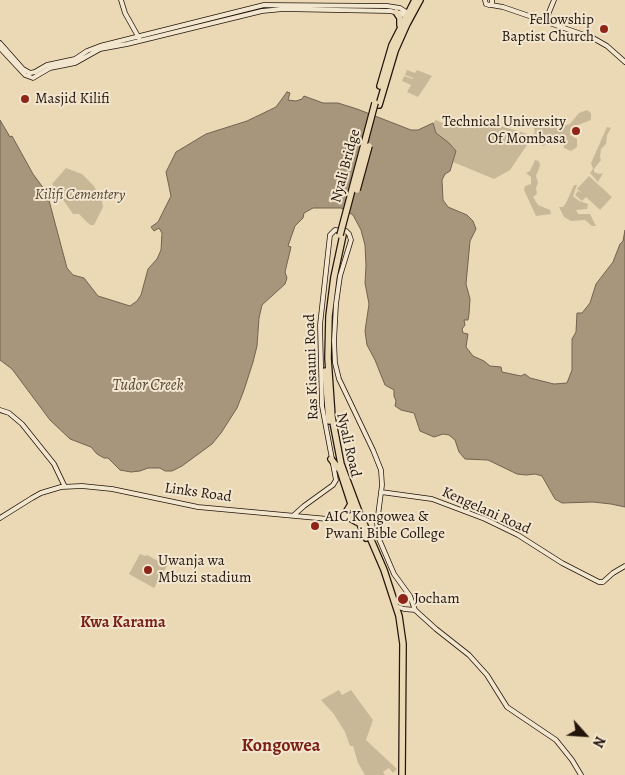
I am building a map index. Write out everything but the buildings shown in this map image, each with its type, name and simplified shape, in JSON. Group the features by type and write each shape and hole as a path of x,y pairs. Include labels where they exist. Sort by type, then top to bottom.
{"highway":[{"path":"377,104 389,55 405,14 414,0"},
{"path":"400,28 400,18 420,0"},
{"path":"377,104 405,14"},
{"name":"Nyali Bridge","path":"341,235 377,104"},
{"name":"Nyali Road","path":"341,235 330,300 328,341 332,417 338,449 359,523 396,609"},
{"name":"Nyali Road","path":"341,235 331,271 327,303 325,405 339,469 355,510 384,570 396,609 403,651 402,775"},
{"path":"331,459 339,469"},
{"path":"355,510 346,515 359,523"}],"main road":[{"path":"121,0 121,6 138,39"},
{"path":"314,0 314,8"},
{"path":"485,0 486,4 492,2 600,42 625,62"},
{"path":"545,22 554,0"},
{"path":"0,48 22,72 31,78 50,68 75,63 97,50 264,5 314,8 387,6 405,14"},
{"path":"0,43 24,70 30,73 47,65 74,59 93,48 138,39"},
{"name":"Ras Kisauni Road","path":"297,515 299,510 335,483 336,479 331,459 325,405 320,325 330,235 335,230 346,230 351,238 340,276 336,304 334,347 335,363 339,378"},
{"path":"330,381 339,378 379,463 382,479 377,523 379,539 394,574 410,596 415,610 474,660 487,675 508,707 556,740 582,775"},
{"path":"0,410 22,424 54,464 65,487"},
{"path":"0,518 32,498 57,488 60,479"},
{"name":"Links Road","path":"57,488 99,487 198,507 297,515 319,519 340,518 355,510"},
{"name":"Kengelani Road","path":"381,492 432,499 485,519 518,535 567,566 599,582 603,582 625,566"},
{"path":"396,609 415,610"}],"green space":[{"path":"407,70 415,73 417,70 432,76 418,97 407,92 411,85 402,81 404,76 413,79 405,75"},
{"path":"587,110 591,113 591,120 573,127 570,135 577,139 577,147 571,151 564,148 564,141 555,138 543,146 534,141 527,145 510,170 494,179 453,162 456,151 436,133 433,123 436,120 449,126 457,120 486,121 530,135 535,133 534,127 537,120 555,122 563,126 570,124 579,113"},
{"path":"607,127 611,128 607,135 606,144 601,149 601,160 594,169 594,172 603,173 598,182 590,173 593,169 591,163"},
{"path":"535,160 539,161 540,166 536,176 538,183 536,188 537,194 533,197 538,205 550,210 551,214 536,216 524,190 525,186 531,184 531,177 526,173 530,171"},
{"name":"Kilifi Cementery","path":"66,168 82,174 94,186 102,201 103,207 94,225 90,225 79,214 73,214 52,184"},
{"path":"589,176 612,197 600,210 586,197 582,201 575,195 578,191 582,193 577,189"},
{"path":"574,185 577,185 573,196 579,201 588,204 587,209 576,210 578,214 590,214 596,226 592,226 585,220 571,221 564,217 559,207 563,207 566,203"},
{"name":"Uwanja wa Mbuzi stadium","path":"140,554 147,555 167,566 154,588 129,574"},
{"path":"339,690 342,695 351,690 373,720 366,740 397,769 393,773 389,768 383,772 385,775 365,775 345,732 333,713 321,700"}],"water":[{"name":"Tudor Creek","path":"287,92 290,93 288,100 296,101 304,96 323,103 338,103 411,130 418,130 433,123 436,133 456,151 450,171 445,174 442,180 443,200 448,207 467,215 473,221 476,229 470,241 466,284 470,299 469,314 468,320 464,320 465,325 462,329 463,333 468,334 466,347 473,356 490,366 501,367 502,372 521,376 525,374 530,378 554,384 567,383 572,370 572,339 576,332 577,313 582,313 590,303 596,284 613,262 623,241 625,230 625,507 593,502 562,503 555,499 542,476 517,474 488,460 465,459 459,452 455,440 449,435 443,434 434,437 420,431 414,413 401,410 395,406 394,390 385,385 367,345 365,331 369,304 365,283 365,245 361,230 353,215 341,208 313,208 304,213 303,218 295,226 288,246 291,247 285,272 287,278 285,284 262,305 257,346 237,408 212,444 172,471 165,471 160,468 148,468 131,472 120,470 108,458 97,454 91,447 70,439 50,420 12,369 0,360 0,120 47,193 67,268 73,275 84,278 98,296 130,306 141,295 148,269 157,259 161,250 162,233 159,228 154,231 151,227 158,222 171,196 166,172 176,152 206,134 247,121 276,107"}],"place":[{"name":"Fellowship Baptist Church","path":"604,29"},
{"name":"Masjid Kilifi","path":"25,99"},
{"name":"Technical University Of Mombasa","path":"576,131"},
{"name":"AIC Kongowea & Pwani Bible College","path":"315,526"},
{"name":"Uwanja wa Mbuzi stadium","path":"148,570"},
{"name":"Jocham","path":"403,599"}],"district":[{"name":"Kwa Karama","path":"123,623"},
{"name":"Kongowea","path":"281,747"}]}
